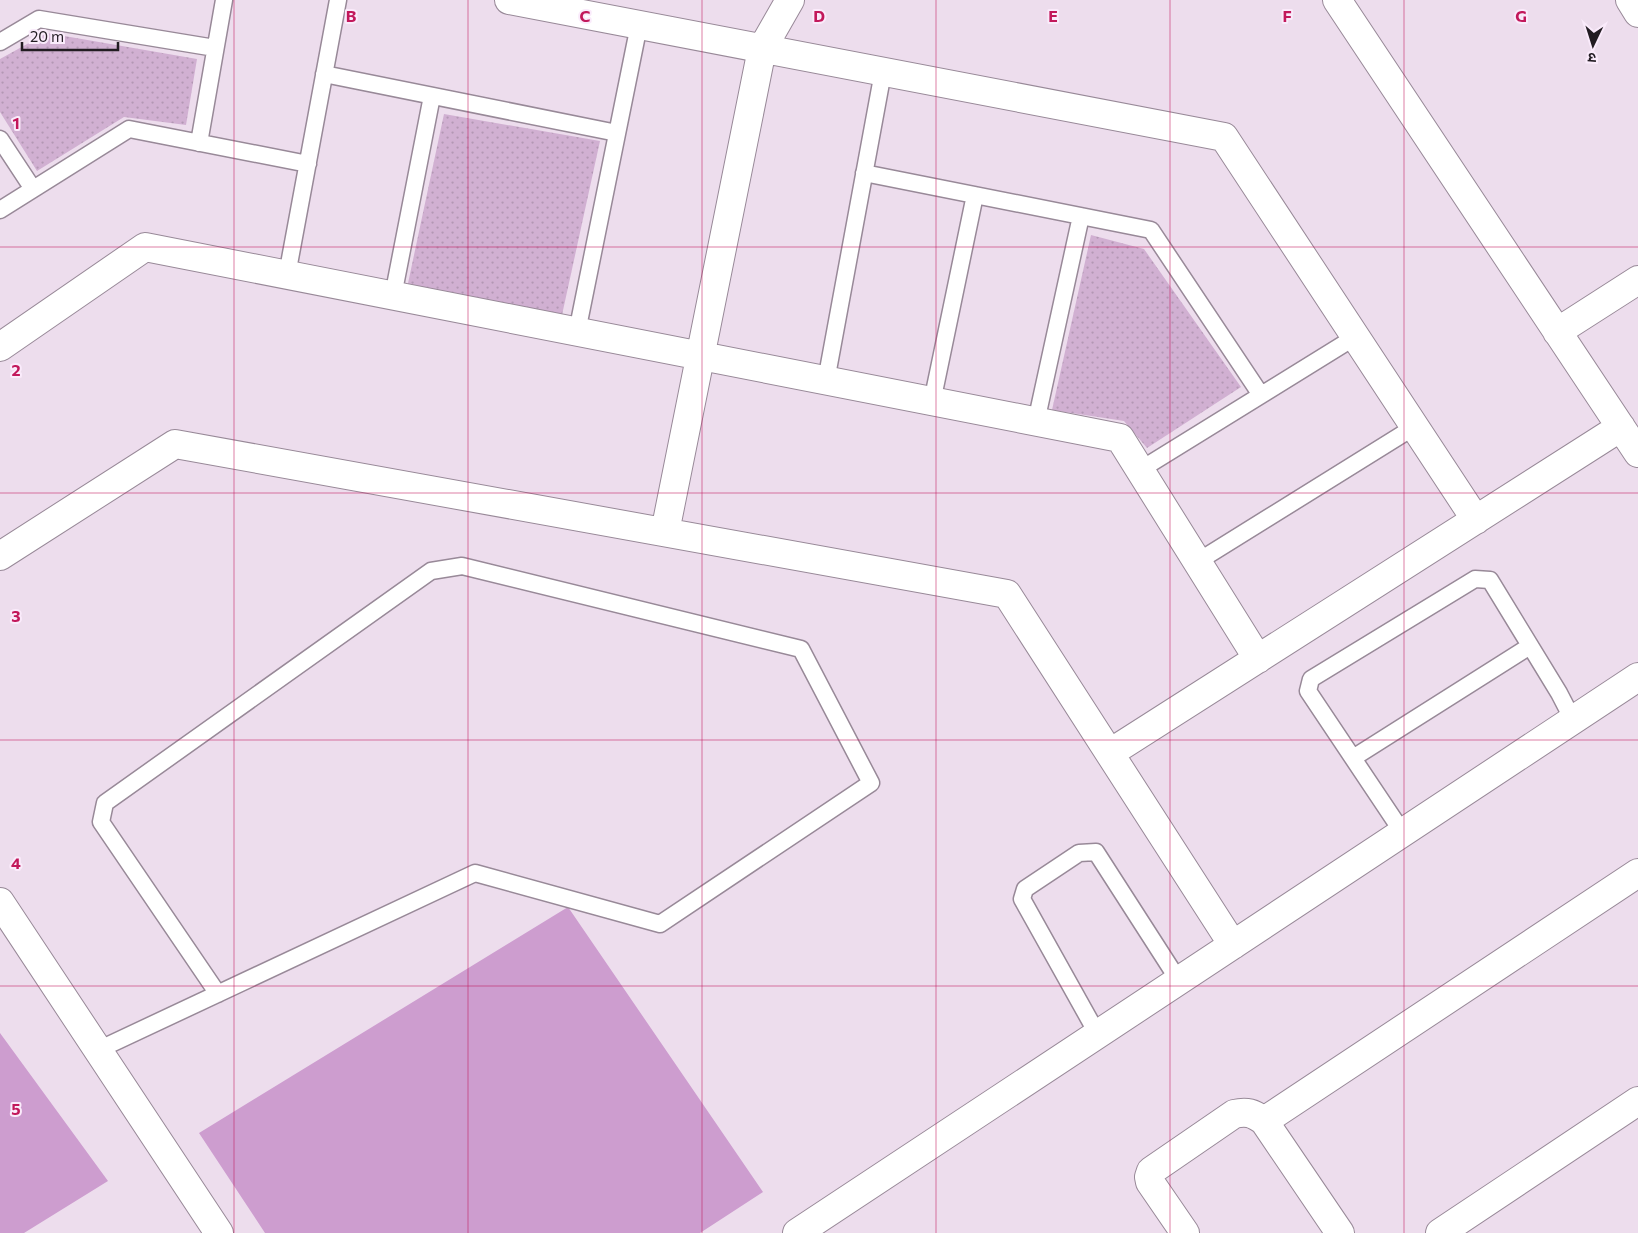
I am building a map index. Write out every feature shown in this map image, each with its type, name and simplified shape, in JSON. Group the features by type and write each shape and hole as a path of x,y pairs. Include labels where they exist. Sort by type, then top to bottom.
{"street":[{"path":"509,0 1224,137 1476,520"},
{"path":"665,532 762,49 790,0"},
{"path":"1337,0 1638,453"},
{"path":"1630,0 1638,13"},
{"path":"2,340 145,247 1120,438 1258,659"},
{"path":"1557,332 1638,280"},
{"path":"1110,753 1621,428"},
{"path":"3,548 175,444 1007,594 1233,945"},
{"path":"798,1233 1638,677"},
{"path":"1264,1121 1638,873"},
{"path":"0,902 219,1233"},
{"path":"1440,1233 1638,1101"},
{"path":"1185,1233 1150,1182 1151,1171 1234,1114 1243,1112 1254,1114 1264,1121 1340,1233"}],"lane":[{"path":"199,143 224,0"},
{"path":"287,275 338,0"},
{"path":"0,42 39,20 216,48"},
{"path":"576,332 638,25"},
{"path":"826,381 883,72"},
{"path":"324,74 617,133"},
{"path":"393,296 432,96"},
{"path":"0,210 129,129 308,164"},
{"path":"0,139 33,190"},
{"path":"864,173 1151,230 1261,395"},
{"path":"932,402 975,195"},
{"path":"1036,422 1081,216"},
{"path":"1140,470 1355,337"},
{"path":"1197,562 1414,427"},
{"path":"98,1050 218,994 475,873 660,924 871,783 801,649 462,566 431,571 105,803 101,822 218,994"},
{"path":"1403,833 1308,691 1311,679 1475,579 1490,580 1560,694 1573,720"},
{"path":"1353,758 1530,646"},
{"path":"1098,1035 1022,899 1025,889 1079,853 1096,852 1179,981"}],"shaded area":[{"path":"47,33 197,59 186,125 124,117 37,171 0,112 0,59"},
{"path":"444,114 600,141 562,315 407,288"},
{"path":"1091,235 1144,249 1241,387 1147,448 1124,421 1052,410"}],"building":[{"path":"568,907 763,1192 700,1233 265,1233 199,1133"},
{"path":"0,1033 108,1181 24,1233 0,1233"}]}
